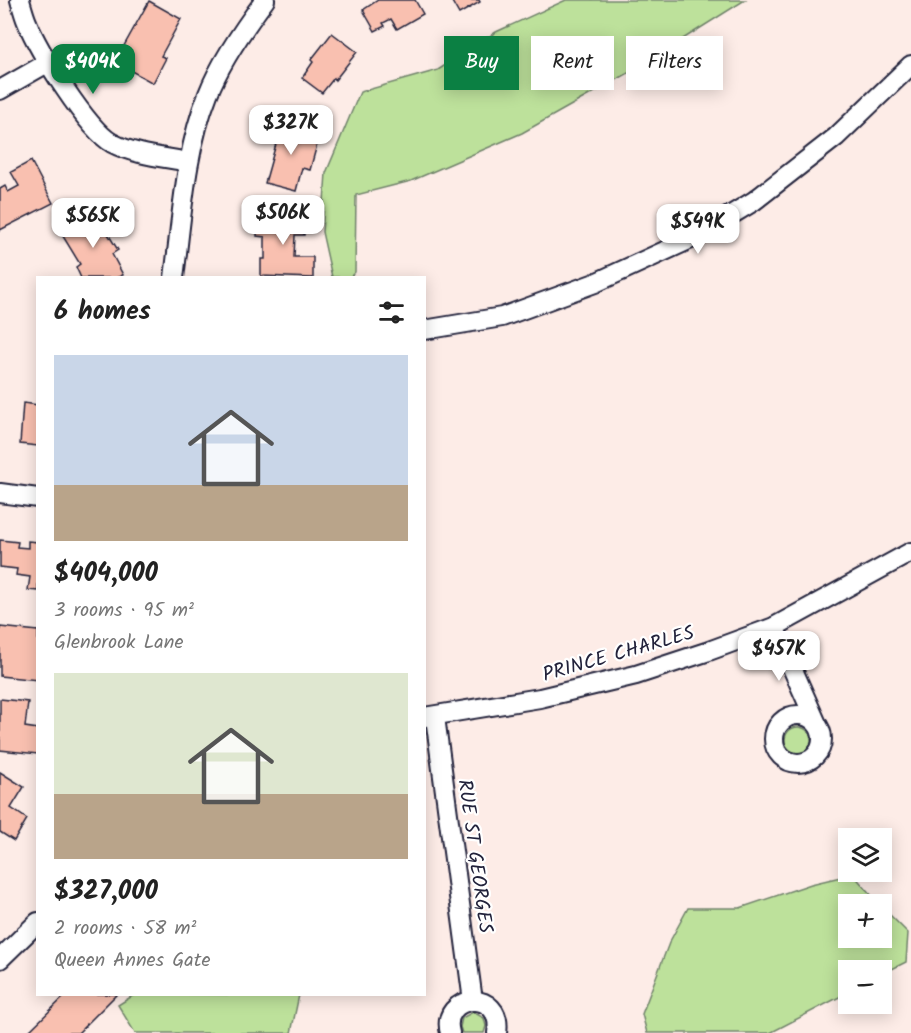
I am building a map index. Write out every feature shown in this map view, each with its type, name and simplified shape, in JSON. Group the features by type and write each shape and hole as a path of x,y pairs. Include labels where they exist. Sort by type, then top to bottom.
{"street":[{"path":"20,0 27,23 49,62 93,127 110,142 133,151 188,162"},
{"path":"174,276 188,162 208,93 241,33 265,0"},
{"path":"0,90 49,62"},
{"path":"426,330 502,317 595,283 693,238 754,201 836,137 911,65"},
{"path":"0,494 36,498"},
{"name":"PRINCE CHARLES","path":"430,717 540,698 636,675 774,627 911,552"},
{"path":"774,627 817,724"},
{"name":"RUE ST GEORGES","path":"430,717 473,1001"},
{"path":"0,959 36,924"},
{"path":"450,1033 449,1020 452,1012 458,1006 473,1001 488,1005 494,1011 497,1018 497,1033"}],"green space":[{"path":"566,0 745,0 688,36 626,36 626,74 614,81 614,36 531,36 531,90 598,90 522,133 411,181 356,195 355,272 351,276 332,276 322,232 326,173 360,92 438,70 444,66 444,90 519,90 519,36 490,36"},
{"path":"798,727 807,731 811,740 807,749 798,753 789,749 785,740 789,731"},
{"path":"838,878 838,882 860,882 870,894 838,894 838,948 892,948 892,917 908,933 906,962 892,969 892,960 838,960 838,998 770,1033 647,1033 642,1014 669,943 688,908 740,908 811,884"},
{"path":"132,996 299,996 291,1033 135,1033 118,1005"},
{"path":"473,1012 484,1018 486,1026 484,1033 462,1033 460,1027 462,1018"}],"building":[{"path":"378,0 415,0 423,14 397,29 391,19 383,23 385,26 375,31 363,10"},
{"path":"451,0 479,0 480,2 459,14"},
{"path":"149,1 181,19 161,56 166,58 153,83 115,62"},
{"path":"332,33 357,52 322,93 302,78 313,62 311,60"},
{"path":"283,119 308,126 305,138 318,141 310,170 302,168 296,191 265,183"},
{"path":"31,161 53,203 0,230 0,189 5,186 8,192 19,186 11,172"},
{"path":"94,211 118,250 112,254 123,275 80,276 76,267 80,264 61,233"},
{"path":"258,213 304,214 304,235 295,235 294,257 313,257 313,276 261,276 261,259 265,259 265,237 257,236"},
{"path":"23,403 36,405 36,446 20,444"},
{"path":"0,540 18,542 17,547 28,548 28,541 36,542 36,591 28,590 30,577 16,575 17,569 0,567"},
{"path":"0,627 36,631 36,680 0,676"},
{"path":"0,699 28,702 25,727 36,729 36,754 0,750"},
{"path":"0,772 24,787 11,808 27,819 14,841 0,832"},
{"path":"65,996 115,996 78,1033 27,1033"}]}
